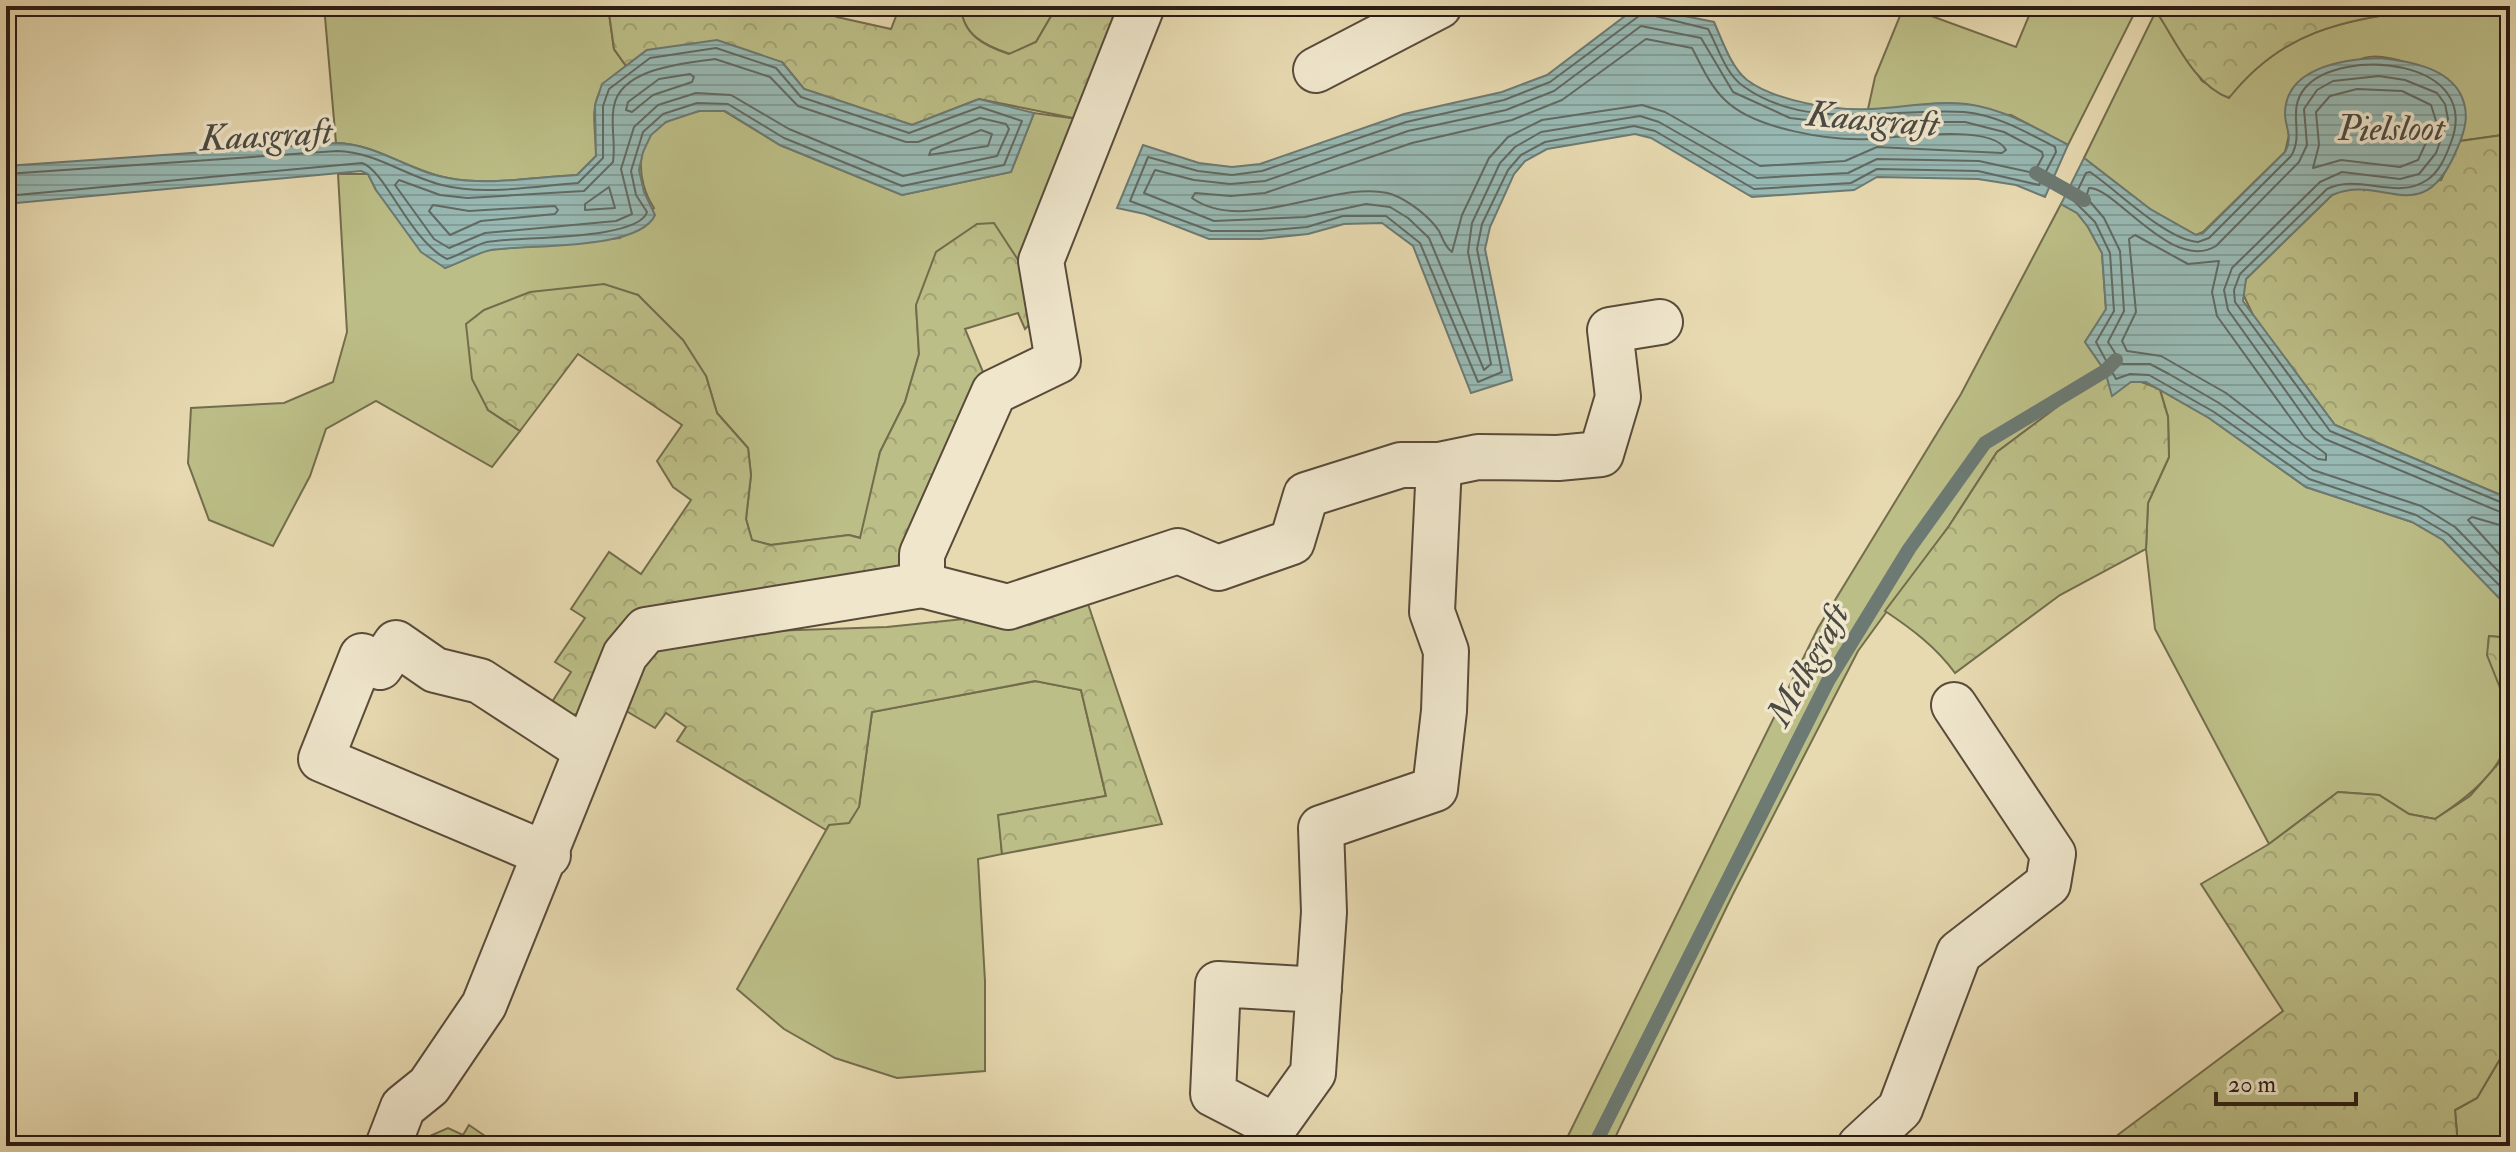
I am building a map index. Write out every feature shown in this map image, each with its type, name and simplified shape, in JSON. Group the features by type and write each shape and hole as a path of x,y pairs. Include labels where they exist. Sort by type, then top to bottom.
{"street":[{"path":"922,585 922,554 994,392 1058,361 1041,261 1142,6"},
{"path":"1316,70 1439,6"},
{"path":"388,1146 403,1107 429,1086 484,1005 548,855 625,655 646,630 922,585 1008,607 1178,551 1218,568 1292,542 1306,495 1401,465 1439,465 1478,457 1558,458 1601,454 1618,397 1610,330 1660,322"},
{"path":"1319,990 1324,912 1321,828 1435,789 1444,711 1446,651 1432,612 1439,465"},
{"path":"548,855 321,759 362,656 380,667 396,643 435,670 480,681 586,750"},
{"path":"1860,1146 1900,1109 1959,953 2048,884 2053,854 1954,705"}],"green space":[{"path":"332,6 608,6 614,49 626,66 598,95 594,115 596,156 577,175 480,181 434,175 365,148 336,143 325,17"},
{"path":"608,6 815,6 837,17 891,29 900,6 961,6 966,25 976,38 1009,54 1036,42 1057,6 1122,6 1078,119 979,99 912,125 804,89 782,62 647,50 626,66 614,49"},
{"path":"961,6 1057,6 1036,42 1010,54 976,38 966,25"},
{"path":"1904,6 2016,47 2033,6 2138,6 2068,145 2011,115 1868,109 1875,77"},
{"path":"2159,6 2442,6 2352,21 2299,40 2252,73 2229,98 2217,92 2196,73 2156,11"},
{"path":"2442,6 2510,6 2510,134 2460,141 2464,112 2455,89 2446,80 2422,67 2375,57 2364,58 2347,68 2286,119 2289,135 2285,152 2203,232 2196,235 2150,209 2084,158 2156,11 2202,81 2229,97 2252,72 2300,39 2352,21"},
{"path":"699,111 724,111 780,145 902,195 1011,172 1034,113 1078,119 1020,263 916,305 919,354 905,402 880,452 861,538 849,535 771,545 752,541 746,519 751,475 748,448 717,413 706,376 638,295 488,410 520,431 492,467 376,401 326,429 310,476 273,546 209,520 188,463 191,408 284,403 333,382 347,332 338,174 368,174 376,190 445,268 487,250 620,238 654,208 641,173 643,148 649,138 668,121"},
{"path":"2510,134 2510,499 2335,425 2254,317 2242,292 2246,279 2332,195 2344,190 2441,180 2460,141"},
{"path":"2061,204 2077,213 2102,253 2106,310 2085,342 2105,371 1997,452 1949,526 1858,651 1732,896 1611,1146 1563,1146 1818,628 1961,394"},
{"path":"994,223 1020,263 1040,314 1025,329 1018,313 965,329 983,372 896,571 632,612 578,714 570,715 552,702 571,672 555,662 585,618 571,609 609,552 641,574 691,500 673,487 657,461 682,425 578,354 520,431 488,410 472,379 466,324 484,310 530,292 604,284 638,295 683,340 706,376 717,413 748,448 751,475 746,519 752,540 771,545 849,535 860,538 880,452 905,402 919,354 916,305 936,252 977,224"},
{"path":"2105,371 2160,390 2168,417 2169,457 2148,503 2146,549 2060,595 1955,673 1923,639 1885,611 1949,526 1997,452"},
{"path":"2160,390 2209,418 2306,487 2412,522 2443,540 2502,601 2510,604 2510,638 2489,636 2490,658 2510,713 2506,747 2488,776 2435,819 2409,814 2379,795 2338,792 2269,844 2155,629 2146,549 2148,503 2169,457 2168,417"},
{"path":"1088,604 1162,824 1002,854 998,815 1106,796 1081,690 1035,681 872,712 859,807 849,823 829,825 826,830 677,741 686,727 666,713 655,728 623,709 645,657 658,647 737,632 887,627 973,618 1029,625"},
{"path":"2489,636 2510,638 2510,713 2487,655"},
{"path":"1036,681 1081,690 1106,796 999,815 1002,854 978,859 985,981 985,1071 897,1078 835,1058 784,1029 737,989 829,825 859,807 872,712"},
{"path":"2510,726 2510,1042 2477,1098 2455,1110 2458,1146 2123,1146 2111,1140 2283,1011 2201,884 2269,844 2338,792 2379,795 2409,814 2435,819 2470,796 2504,757"},
{"path":"2510,1042 2510,1146 2458,1146 2455,1110 2477,1098"},
{"path":"469,1125 488,1138 490,1146 421,1146 423,1139 448,1128 463,1135"}],"water":[{"path":"1650,9 1714,22 1741,75 1773,94 1823,106 1856,109 1942,103 1981,106 2032,126 2068,145 2045,197 2016,185 1978,179 1877,177 1854,190 1752,197 1651,138 1635,134 1547,149 1525,161 1514,174 1490,227 1485,249 1512,380 1471,393 1413,246 1382,223 1344,224 1308,234 1261,239 1209,239 1145,214 1117,208 1143,145 1199,163 1232,167 1260,164 1404,114 1502,92 1547,75 1633,10"},
{"path":"717,40 782,62 804,89 912,125 979,99 1034,113 1011,172 902,195 780,145 725,111 699,111 666,122 651,135 643,152 639,170 644,192 655,215 645,227 628,235 581,244 491,250 445,268 421,252 368,174 361,171 6,204 6,166 336,143 366,148 448,178 496,181 577,175 596,156 595,105 602,84 647,50"},
{"name":"Pielsloot","path":"2380,58 2437,72 2455,85 2461,95 2466,116 2464,129 2444,174 2430,188 2416,194 2351,190 2332,195 2246,279 2243,301 2335,425 2510,499 2510,604 2502,601 2443,540 2412,522 2306,487 2209,418 2146,382 2131,382 2112,396 2105,371 2085,342 2106,309 2102,253 2077,213 2061,204 2084,158 2150,209 2196,235 2203,233 2285,152 2289,138 2285,115 2287,99 2294,86 2305,76 2334,64"}],"waterway":[{"name":"Kaasgraft","path":"2036,173 2084,200"},
{"name":"Melkgraft","path":"1594,1146 1828,681 1909,549 1985,443 2105,371 2116,360"}]}
